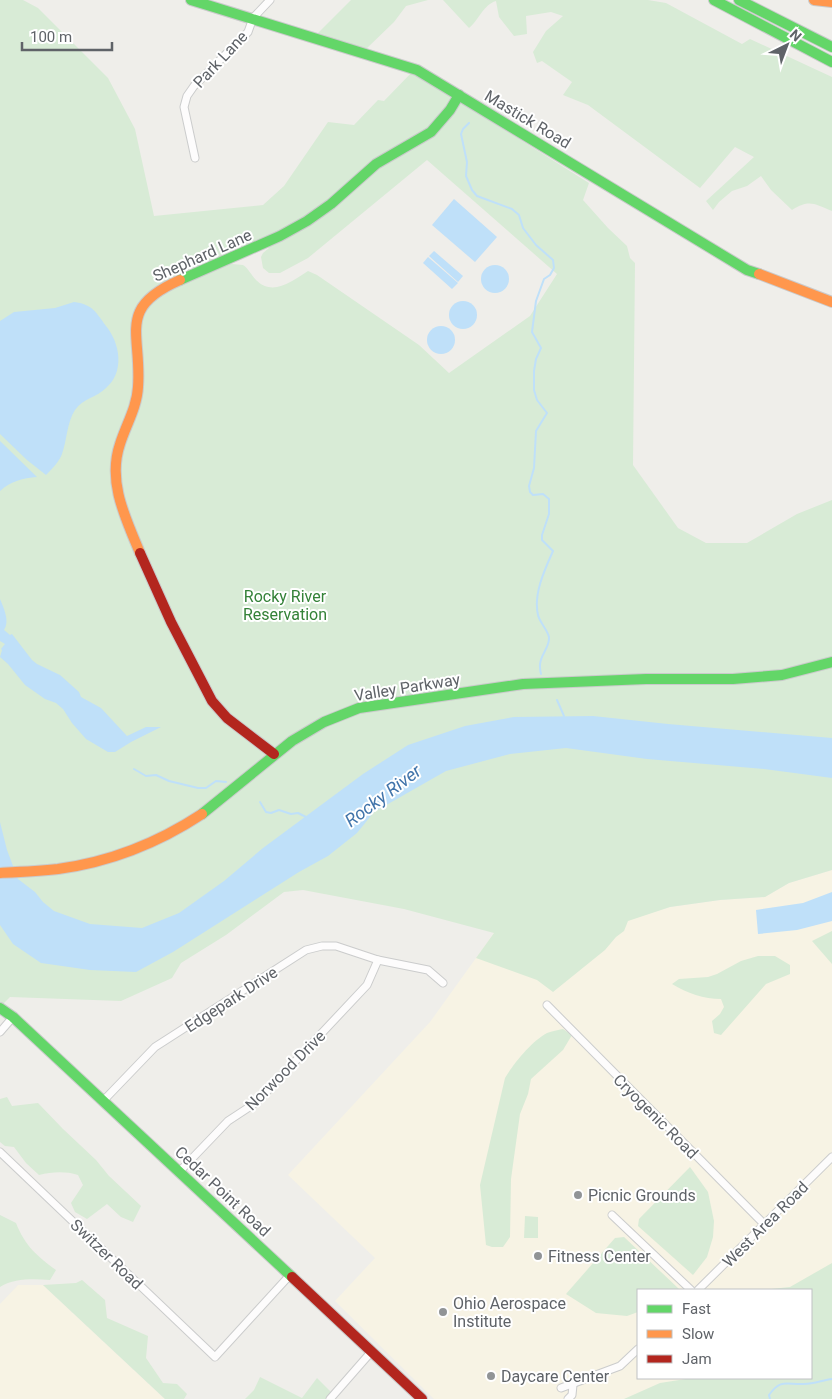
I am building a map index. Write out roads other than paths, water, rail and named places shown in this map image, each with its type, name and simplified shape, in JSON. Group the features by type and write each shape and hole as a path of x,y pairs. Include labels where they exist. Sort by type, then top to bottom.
{"main road":[{"name":"Mastick Road","path":"191,0 418,70 748,270 832,302"},
{"path":"714,0 832,62"},
{"path":"739,0 832,47"},
{"path":"814,0 832,2"},
{"name":"Shephard Lane","path":"274,754 262,743 234,725 210,698 178,638 157,593 120,500 115,463 134,407 138,388 136,318 143,303 161,288 280,236 307,221 331,204 376,164 431,132 460,96"},
{"name":"Valley Parkway","path":"0,873 68,867 104,859 166,836 192,820 274,754 312,728 359,708 523,684 734,679 782,675 832,662"},
{"name":"Cedar Point Road","path":"0,1008 13,1017 104,1100 422,1399"}],"street":[{"name":"Park Lane","path":"195,158 184,107 187,96 194,86 248,32 253,18 270,0"},
{"name":"Edgepark Drive","path":"104,1100 155,1047 306,950 322,946 336,946 378,960 428,970 443,984"},
{"name":"Norwood Drive","path":"180,1172 228,1122 256,1102 368,985 378,960"},
{"name":"Cryogenic Road","path":"547,1005 765,1225"},
{"path":"0,1032 13,1017"},
{"name":"Switzer Road","path":"0,1152 215,1357 290,1275"},
{"name":"West Area Road","path":"699,1289 832,1157"},
{"path":"612,1215 690,1289"},
{"path":"560,1388 620,1366 637,1349"},
{"path":"330,1399 372,1351"},
{"path":"568,1399 572,1395 572,1385"}],"water":[{"path":"454,199 497,237 475,262 432,225"},
{"path":"434,251 463,276 458,282 429,256"},
{"path":"428,257 458,283 452,289 423,263"},
{"path":"495,265 505,269 509,279 505,289 495,293 485,289 481,279 485,269"},
{"path":"463,301 473,305 477,315 473,325 463,329 453,325 449,315 453,305"},
{"path":"74,302 85,305 93,310 111,333 117,349 118,366 116,374 106,388 82,403 75,410 70,420 61,457 46,475 0,434 0,321 14,312 55,308"},
{"path":"441,326 451,330 455,340 451,350 441,354 431,350 427,340 431,330"},
{"path":"0,441 37,477 17,481 0,491"},
{"path":"0,599 5,611 6,626 4,630 10,635 12,634 32,660 60,675 79,692 81,697 101,708 127,736 146,727 161,727 115,752 108,752 86,739 63,709 25,685 0,657 1,649 5,644 0,641"},
{"name":"Rocky River","path":"593,716 832,738 832,778 764,769 647,759 566,748 510,754 446,771 374,812 357,833 328,856 299,872 173,952 136,972 90,970 41,963 13,944 0,925 0,822 7,850 18,879 35,892 54,911 90,924 142,928 179,913 224,881 263,848 363,774 408,745 465,726 514,717"},
{"path":"832,892 832,921 797,930 758,934 756,910 803,903"}],"waterway":[{"path":"469,123 461,134 467,162 466,176 472,190 477,196 512,209 519,215 523,228 536,245 553,260 554,268 550,275 544,279 536,301 532,332 541,348 536,359 534,390 537,400 547,413 536,431 534,468 529,486 530,492 533,495 543,494 549,499 549,514 542,540 553,551 538,590 537,599 538,615 549,637 549,642 540,662 541,674"},
{"path":"557,700 564,716"},
{"path":"134,769 146,776 156,775 169,781 198,788 206,788 216,781 226,782"},
{"path":"260,802 266,812 271,813 279,810 291,814 298,813 306,817"},
{"path":"770,1399 769,1395 781,1384 808,1384 832,1379"}],"place":[{"name":"Picnic Grounds","path":"578,1195"},
{"name":"Fitness Center","path":"538,1256"},
{"name":"Ohio Aerospace Institute","path":"443,1312"},
{"name":"Daycare Center","path":"491,1376"}],"park label":[{"name":"Rocky River Reservation","path":"285,605"}]}
